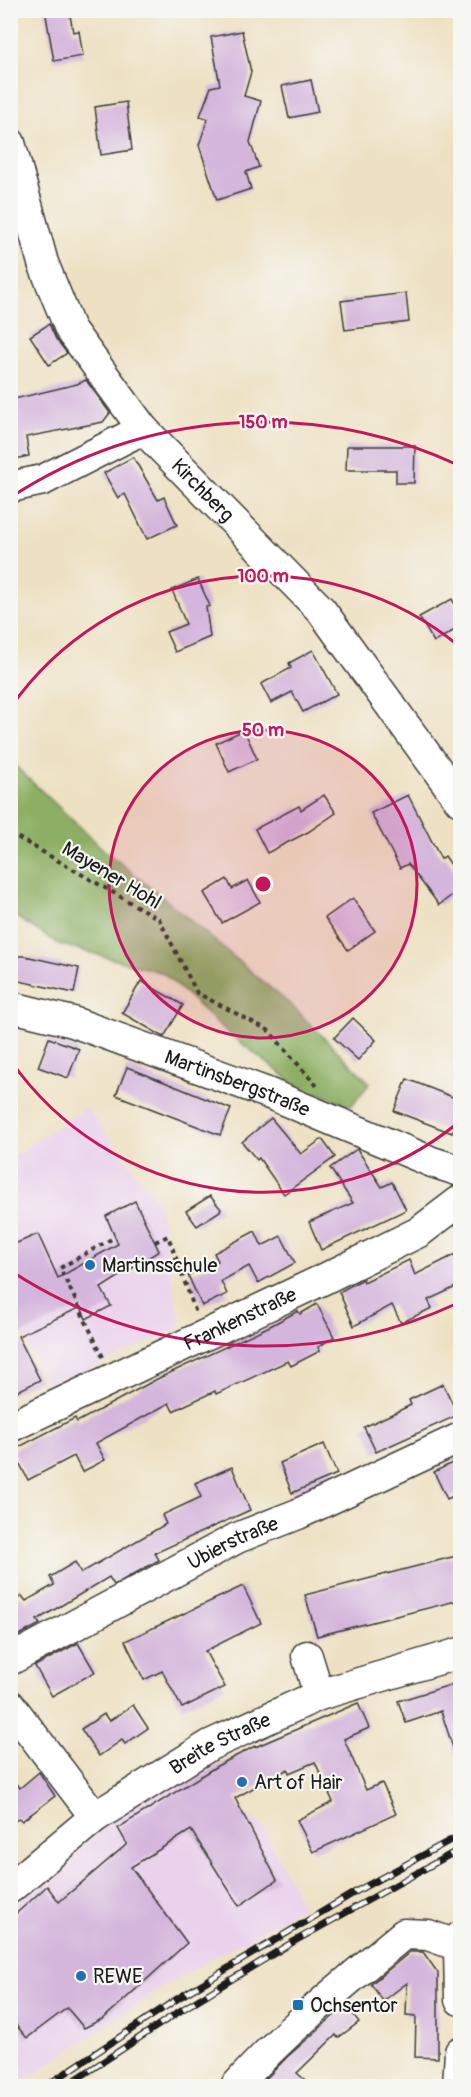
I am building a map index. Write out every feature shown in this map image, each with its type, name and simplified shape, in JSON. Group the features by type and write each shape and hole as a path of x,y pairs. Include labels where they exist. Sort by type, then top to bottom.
{"street":[{"name":"Kirchberg","path":"10,142 43,263 70,329 143,429 321,610 460,801"},
{"path":"10,487 43,480 143,429"},
{"name":"Martinsbergstraße","path":"10,1010 20,1009 73,1022 265,1092 432,1162 460,1171"},
{"name":"Frankenstraße","path":"10,1427 418,1232 460,1201"},
{"name":"Ubierstraße","path":"10,1660 237,1538 298,1514 460,1438"},
{"name":"Breite Straße","path":"10,1888 95,1817 210,1745 319,1695 460,1653"},
{"path":"307,1656 319,1695"},
{"path":"10,1705 95,1817"},
{"path":"236,2086 311,2010 404,1934 428,1935 460,1942 460,2000"},
{"path":"458,2086 460,2052"}],"path":[{"name":"Mayener Hohl","path":"10,833 159,919 197,993 268,1030 320,1089"},
{"path":"155,1242 168,1236 204,1336"},
{"path":"113,1379 60,1268 115,1237"}],"shaded area":[{"name":"Martinsschule","path":"86,1107 159,1203 181,1327 50,1388 24,1336 11,1341 11,1158"},
{"path":"211,1763 231,1805 262,1825 303,1907 161,1988 17,2086 10,2086 10,1908 111,1817 149,1791"}],"green space":[{"path":"10,761 104,850 292,1006 370,1083 351,1106 296,1085 227,1032 163,973 59,944 11,914"}],"building":[{"path":"45,10 69,10 73,32 79,31 83,56 54,61"},
{"path":"242,31 251,72 244,96 261,101 250,142 259,167 246,172 251,189 217,200 199,145 208,119 200,116 211,87 220,85 211,37"},
{"path":"311,80 318,112 289,118 282,86"},
{"path":"126,102 132,150 101,155 95,107"},
{"path":"406,293 409,322 345,330 341,301"},
{"path":"49,324 56,339 67,353 49,365 30,336"},
{"path":"86,380 110,413 103,422 26,437 29,456 10,460 10,400"},
{"path":"347,446 415,446 414,483 396,483 396,470 346,470"},
{"path":"133,457 158,500 164,497 177,525 147,539 125,494 118,498 104,473"},
{"path":"198,579 210,606 206,607 210,637 175,652 166,632 186,624 172,590"},
{"path":"452,599 460,614 460,627 434,642 419,617"},
{"path":"313,650 337,694 303,712 292,692 271,703 261,684 291,668 289,663"},
{"path":"244,730 257,759 229,772 216,743"},
{"path":"324,795 336,813 308,832 267,853 255,829 299,806 301,810"},
{"path":"408,795 441,859 445,856 460,878 460,889 439,905 408,864 400,868 371,813"},
{"path":"227,879 232,889 248,880 260,902 222,923 204,893"},
{"path":"353,898 375,931 348,950 325,918"},
{"path":"10,956 25,956 79,968 74,993 10,979"},
{"path":"141,981 183,1005 164,1037 122,1013"},
{"path":"353,1018 376,1040 358,1060 334,1038"},
{"path":"49,1038 79,1049 68,1078 38,1067"},
{"path":"127,1067 231,1109 220,1135 116,1095"},
{"path":"407,1079 460,1100 460,1112 452,1133 394,1111"},
{"path":"271,1118 301,1154 322,1139 335,1157 284,1194 259,1158 257,1160 242,1142"},
{"path":"357,1149 382,1187 392,1182 406,1210 321,1250 309,1222 353,1203 330,1168"},
{"path":"210,1196 221,1209 197,1226 186,1211"},
{"path":"135,1201 159,1251 101,1288 111,1306 86,1319 81,1307 18,1336 40,1380 10,1395 10,1246 38,1234 58,1278 118,1244 106,1216"},
{"path":"255,1231 262,1246 281,1236 295,1263 258,1283 249,1266 221,1281 227,1294 202,1306 188,1275 218,1261 214,1253"},
{"path":"460,1252 460,1285 428,1300 432,1308 401,1323 392,1305 354,1326 339,1292 363,1279 364,1282 409,1260 415,1275"},
{"path":"317,1304 334,1337 318,1347 320,1351 291,1366 288,1361 173,1411 169,1403 96,1443 105,1460 82,1472 74,1456 28,1480 13,1450 75,1418 77,1422 159,1378 298,1311 300,1314"},
{"path":"443,1384 458,1415 376,1452 364,1427 411,1405 409,1400"},
{"path":"324,1444 337,1474 292,1493 280,1463"},
{"path":"460,1459 460,1493 447,1499 434,1472"},
{"path":"232,1467 250,1510 155,1553 159,1560 114,1585 109,1577 37,1620 40,1624 10,1640 10,1603 22,1596 26,1601 54,1585 50,1577 75,1562 81,1573 166,1524 162,1515 201,1497 195,1483"},
{"path":"460,1555 460,1600 317,1636 305,1595"},
{"path":"243,1586 261,1623 205,1651 225,1687 182,1708 162,1671 144,1680 125,1641"},
{"path":"78,1643 95,1672 52,1696 35,1666"},
{"path":"460,1682 460,1760 457,1760 441,1711 406,1723 398,1701"},
{"path":"358,1703 369,1728 344,1739 366,1790 382,1783 396,1814 313,1852 297,1820 333,1802 315,1762 289,1773 288,1769 235,1798 277,1880 239,1906 191,1830 131,1867 187,1943 104,2018 84,2028 67,2008 27,2038 10,2018 10,1919 47,1886 59,1902 127,1844 118,1828 217,1766 255,1746"},
{"path":"133,1705 148,1728 125,1744 122,1740 99,1756 81,1729 104,1714 109,1721"},
{"path":"39,1772 55,1796 22,1821 19,1818 10,1825 10,1777 20,1788"},
{"path":"410,1952 423,1952 438,1973 438,2058 415,2057 416,2016 406,2015 407,1983 383,2001 371,1984"},
{"path":"346,2005 359,2022 338,2038 336,2035 297,2073 312,2086 259,2086 287,2057"}],"railway":[{"path":"46,2086 180,1997 357,1891 460,1835"},
{"path":"66,2086 183,2009 293,1942 460,1849"}],"place":[{"name":"Martinsschule","path":"90,1265"},
{"name":"Art of Hair","path":"242,1782"},
{"name":"REWE","path":"81,1976"},
{"name":"Ochsentor","path":"298,2005"}]}
